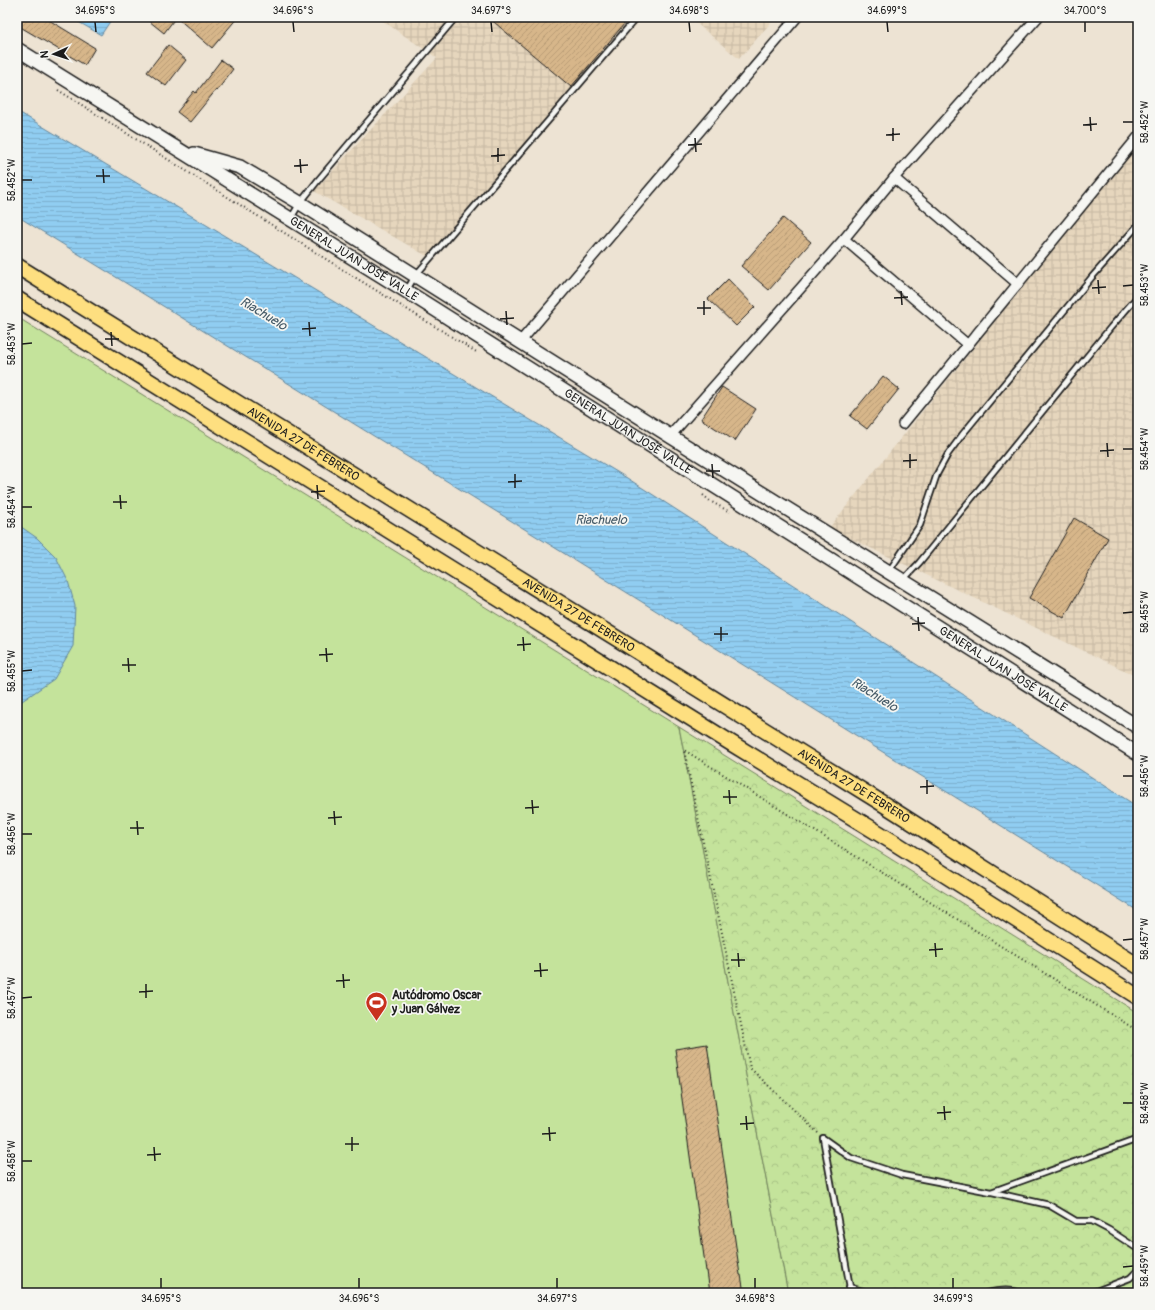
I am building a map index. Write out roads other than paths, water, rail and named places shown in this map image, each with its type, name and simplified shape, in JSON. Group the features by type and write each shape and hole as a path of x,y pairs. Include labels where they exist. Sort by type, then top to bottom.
{"main road":[{"name":"GENERAL JUAN JOSÉ VALLE","path":"17,49 406,291 1138,754"},
{"name":"GENERAL JUAN JOSÉ VALLE","path":"178,149 240,167 300,203 670,436 1138,727"},
{"name":"AVENIDA 27 DE FEBRERO","path":"17,266 880,801 1138,966"},
{"path":"17,299 731,743 898,845 1138,997"}],"street":[{"path":"520,342 797,17"},
{"path":"670,436 844,239 894,178 1038,17"},
{"path":"903,424 1138,137"},
{"path":"894,178 1018,284"},
{"path":"844,239 968,345"}],"lane":[{"path":"291,219 300,203 456,17"},
{"path":"406,291 416,276 637,17"},
{"path":"889,572 920,525 937,474 948,454 1092,277 1138,225"},
{"path":"902,580 919,563 1111,327 1138,296"},
{"path":"851,1293 823,1138 851,1158 902,1175 1049,1205 1076,1221 1092,1221 1109,1230 1138,1250"},
{"path":"991,1192 1138,1139"},
{"path":"1091,1293 1130,1278 1138,1270"},
{"path":"849,1287 869,1293"},
{"path":"987,1293 998,1290 1016,1291 1022,1293"}],"water":[{"path":"70,17 113,17 101,35"},
{"name":"Riachuelo","path":"17,111 627,478 1138,807 1138,911 565,554 17,216"},
{"path":"17,524 37,538 56,557 68,581 75,606 73,646 54,679 17,703"}],"place":[{"name":"Autódromo Oscar y Juan Gálvez","path":"376,1022"}]}
